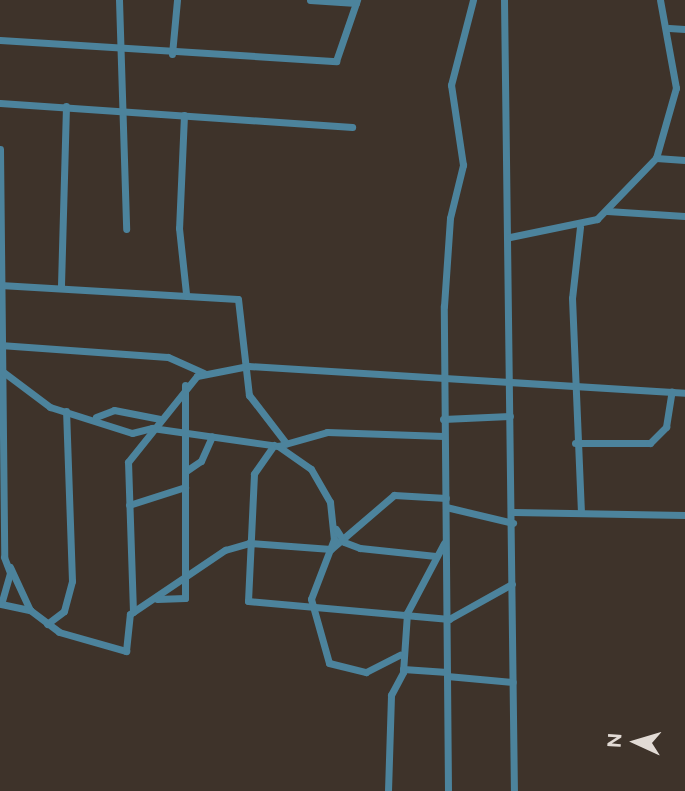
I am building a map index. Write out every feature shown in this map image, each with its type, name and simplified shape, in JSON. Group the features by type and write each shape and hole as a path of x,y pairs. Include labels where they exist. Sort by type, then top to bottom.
{"street":[{"path":"119,0 125,229"},
{"path":"172,54 177,0"},
{"path":"0,40 172,54 336,61 357,2 310,0"},
{"path":"448,791 449,619 442,374 450,218 463,165 451,85 473,0"},
{"path":"504,0 510,237 514,791"},
{"path":"510,237 580,226 606,211 656,158 676,88 668,28 660,0"},
{"path":"668,28 685,29"},
{"path":"676,88 685,89"},
{"path":"0,103 352,127"},
{"path":"61,285 66,106"},
{"path":"184,116 179,228 186,293"},
{"path":"0,149 4,557 10,573 1,604 30,610"},
{"path":"656,158 685,160"},
{"path":"606,211 685,216"},
{"path":"580,226 572,298 577,387 575,443 581,512"},
{"path":"0,285 61,285 239,299 249,395 280,444 314,472 329,498 335,529 331,549 314,584 314,606 330,665 366,671 400,655"},
{"path":"1,345 168,357 204,373"},
{"path":"133,612 129,459 185,385 204,373 248,366 442,374 509,382 685,393"},
{"path":"2,372 36,400 66,411 95,417 132,433 152,428 280,444 327,432 444,436"},
{"path":"157,599 183,599 187,433 185,385"},
{"path":"575,443 650,443 666,427 672,391"},
{"path":"95,417 114,410 160,419"},
{"path":"47,624 64,611 72,582 66,411"},
{"path":"443,419 510,416"},
{"path":"186,471 201,461 212,436"},
{"path":"280,444 254,474 248,543 247,600 407,612 449,619 512,584"},
{"path":"129,505 185,487"},
{"path":"4,557 30,610 47,624 126,651 127,620 133,612 184,581 214,556 248,543 331,549 344,542 394,495 446,502 513,523"},
{"path":"513,512 556,517 581,512 685,515"},
{"path":"335,529 344,542 436,556"},
{"path":"388,791 391,695 403,669 400,655 407,612 445,541"},
{"path":"403,669 513,682"}]}
